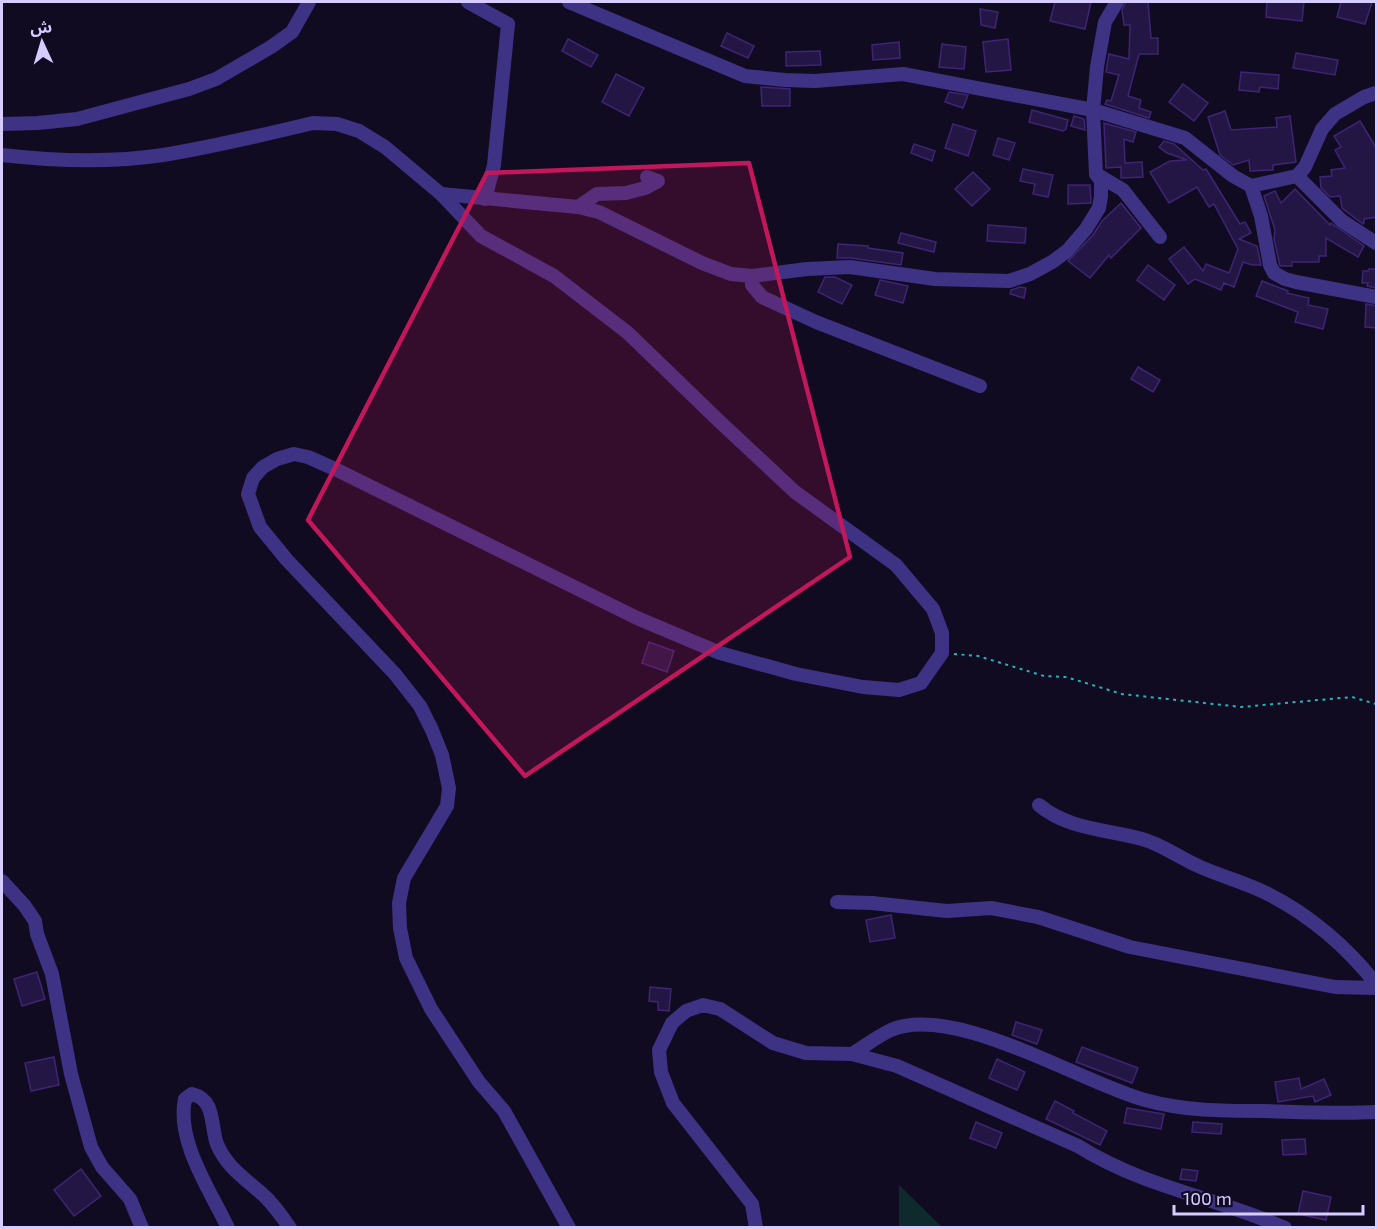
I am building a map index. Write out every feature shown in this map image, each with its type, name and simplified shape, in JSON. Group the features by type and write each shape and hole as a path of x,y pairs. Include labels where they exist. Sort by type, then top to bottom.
{"street":[{"path":"2,124 77,119 189,89 216,79 292,32 309,2"},
{"path":"468,2 508,24 494,165 485,199"},
{"path":"569,2 745,76 815,81 903,74 1093,110 1185,138 1233,176 1251,186 1297,176 1305,167 1322,129 1335,114 1364,97 1377,93"},
{"path":"441,194 578,207 599,212 702,263 731,274 752,276 807,269 849,267 935,279 1009,281 1030,274 1067,251 1086,229 1099,208 1101,181 1096,174 1093,110 1097,67 1105,22 1117,2"},
{"path":"2,155 43,160 99,160 162,155 312,123 336,124 359,131 385,147 441,194 480,236 554,276 628,333 795,492 896,565 933,609 942,633 942,653 921,683 899,690 863,687 796,674 720,653 637,618 308,458 294,454 277,459 263,467 253,478 248,494 260,527 287,560 396,674 420,706 439,746 449,788 447,806 404,878 399,903 400,928 406,958 431,1009 479,1082 504,1112 569,1227"},
{"path":"1096,174 1123,190 1160,237"},
{"path":"1297,176 1342,221 1377,243"},
{"path":"578,207 597,194 626,193 658,181 647,177"},
{"path":"1251,186 1261,216 1269,265 1274,273 1296,282 1377,297"},
{"path":"752,276 752,285 762,297 816,322 980,386"},
{"path":"1039,806 1066,821 1085,828 1144,839 1197,866 1267,893 1303,913 1363,967 1377,986"},
{"path":"2,881 24,905 34,921 52,974 71,1074 91,1147 102,1167 130,1198 142,1227"},
{"path":"837,902 872,903 947,911 991,908 1038,917 1130,947 1335,987 1377,986"},
{"path":"756,1227 752,1204 673,1103 661,1072 659,1050 672,1023 686,1011 703,1005 720,1009 773,1043 806,1053 852,1054 897,1066 1078,1146 1105,1162 1158,1185 1285,1227"},
{"path":"852,1054 892,1030 918,1025 939,1027 984,1037 1039,1056 1145,1100 1222,1112 1330,1114 1377,1112"},
{"path":"228,1227 189,1147 183,1129 185,1099 192,1094 199,1096 208,1104 218,1144 227,1162 274,1207 290,1227"}],"path":[{"path":"942,653 978,656 1044,676 1066,677 1122,694 1241,707 1352,697 1377,704"}],"highlighted area":[{"path":"749,163 850,557 525,776 308,520 487,173"}],"green space":[{"path":"899,1185 942,1227 899,1227"}],"building":[{"path":"1055,2 1091,2 1085,29 1050,21"},
{"path":"1126,2 1148,2 1151,38 1158,38 1158,54 1139,54 1128,96 1141,100 1139,108 1151,112 1149,118 1105,104 1107,100 1111,101 1119,75 1106,72 1109,54 1129,59 1130,25 1124,25 1122,10"},
{"path":"1267,2 1304,2 1302,21 1266,17"},
{"path":"1341,2 1372,2 1365,24 1337,17"},
{"path":"980,9 998,12 995,28 981,25"},
{"path":"727,33 754,46 748,58 721,46"},
{"path":"568,39 598,55 591,67 562,51"},
{"path":"1008,39 1011,70 986,72 983,42"},
{"path":"899,42 900,58 873,60 872,45"},
{"path":"942,44 966,47 964,69 939,67"},
{"path":"820,51 821,65 786,66 786,52"},
{"path":"1296,53 1338,60 1335,75 1293,68"},
{"path":"1241,72 1279,75 1278,89 1260,87 1259,92 1239,90"},
{"path":"616,74 644,88 629,116 602,102"},
{"path":"1183,84 1208,103 1194,121 1169,102"},
{"path":"761,87 790,89 790,106 762,106"},
{"path":"949,92 968,95 963,108 945,102"},
{"path":"1032,110 1068,120 1066,129 1063,131 1029,122"},
{"path":"1225,111 1231,130 1277,127 1276,118 1290,116 1296,162 1273,165 1273,170 1250,171 1249,160 1233,165 1220,155 1208,117"},
{"path":"1074,116 1084,119 1085,130 1071,126"},
{"path":"1360,121 1377,149 1377,217 1364,219 1363,224 1342,208 1340,196 1330,197 1321,188 1320,177 1332,176 1331,170 1345,168 1335,150 1341,147 1334,136"},
{"path":"1104,123 1136,132 1133,142 1124,139 1125,163 1142,162 1143,177 1121,178 1121,167 1106,168"},
{"path":"953,124 976,131 968,156 945,148"},
{"path":"998,138 1015,143 1009,160 993,155"},
{"path":"1164,141 1174,144 1203,170 1206,169 1240,224 1245,222 1251,233 1239,239 1257,246 1261,265 1243,262 1234,287 1224,283 1221,290 1195,279 1188,284 1169,259 1184,247 1203,271 1206,264 1229,273 1238,249 1214,204 1209,207 1197,187 1169,203 1150,172 1170,161 1187,160 1167,153 1159,147"},
{"path":"914,144 935,151 932,161 911,153"},
{"path":"1023,169 1053,175 1048,197 1033,194 1035,184 1020,181"},
{"path":"973,172 990,189 972,206 955,189"},
{"path":"1068,185 1090,185 1091,203 1068,204"},
{"path":"1295,189 1330,225 1331,223 1364,246 1358,257 1326,238 1326,256 1319,256 1319,262 1292,262 1292,266 1280,266 1274,239 1275,230 1264,196 1275,191 1281,203"},
{"path":"1121,203 1141,228 1111,258 1109,255 1090,278 1068,261 1093,235 1102,221"},
{"path":"988,225 1026,228 1025,243 987,241"},
{"path":"901,233 936,242 934,252 898,243"},
{"path":"838,244 868,246 868,248 903,253 901,265 837,258"},
{"path":"1148,265 1175,285 1164,300 1137,280"},
{"path":"1377,269 1377,288 1367,286 1368,283 1362,283 1363,271"},
{"path":"825,277 835,277 852,285 842,304 818,292"},
{"path":"880,280 908,286 903,303 875,295"},
{"path":"1262,281 1288,291 1287,293 1309,298 1308,305 1328,309 1323,329 1295,322 1298,312 1256,296"},
{"path":"1026,288 1024,298 1010,294 1011,290"},
{"path":"1366,304 1377,306 1377,328 1365,327"},
{"path":"1138,367 1160,380 1153,392 1131,379"},
{"path":"649,642 674,651 667,672 642,663"},
{"path":"891,915 895,938 870,942 866,920"},
{"path":"37,972 45,999 22,1006 14,979"},
{"path":"650,987 671,989 669,1011 658,1010 658,1002 649,1001"},
{"path":"1016,1022 1042,1030 1037,1044 1012,1035"},
{"path":"1082,1047 1138,1068 1132,1083 1076,1062"},
{"path":"54,1057 59,1085 31,1091 25,1063"},
{"path":"997,1059 1025,1072 1017,1090 989,1078"},
{"path":"1299,1078 1301,1089 1324,1079 1331,1095 1315,1102 1313,1096 1278,1102 1275,1082"},
{"path":"1055,1101 1107,1131 1100,1145 1046,1119"},
{"path":"1127,1108 1164,1114 1161,1129 1124,1123"},
{"path":"976,1122 1002,1133 996,1148 970,1138"},
{"path":"1193,1122 1222,1124 1221,1134 1192,1132"},
{"path":"1305,1139 1306,1154 1283,1155 1282,1140"},
{"path":"81,1169 101,1196 74,1216 54,1190"},
{"path":"1182,1169 1198,1171 1196,1181 1180,1179"},
{"path":"1303,1191 1331,1197 1326,1220 1298,1214"}]}
